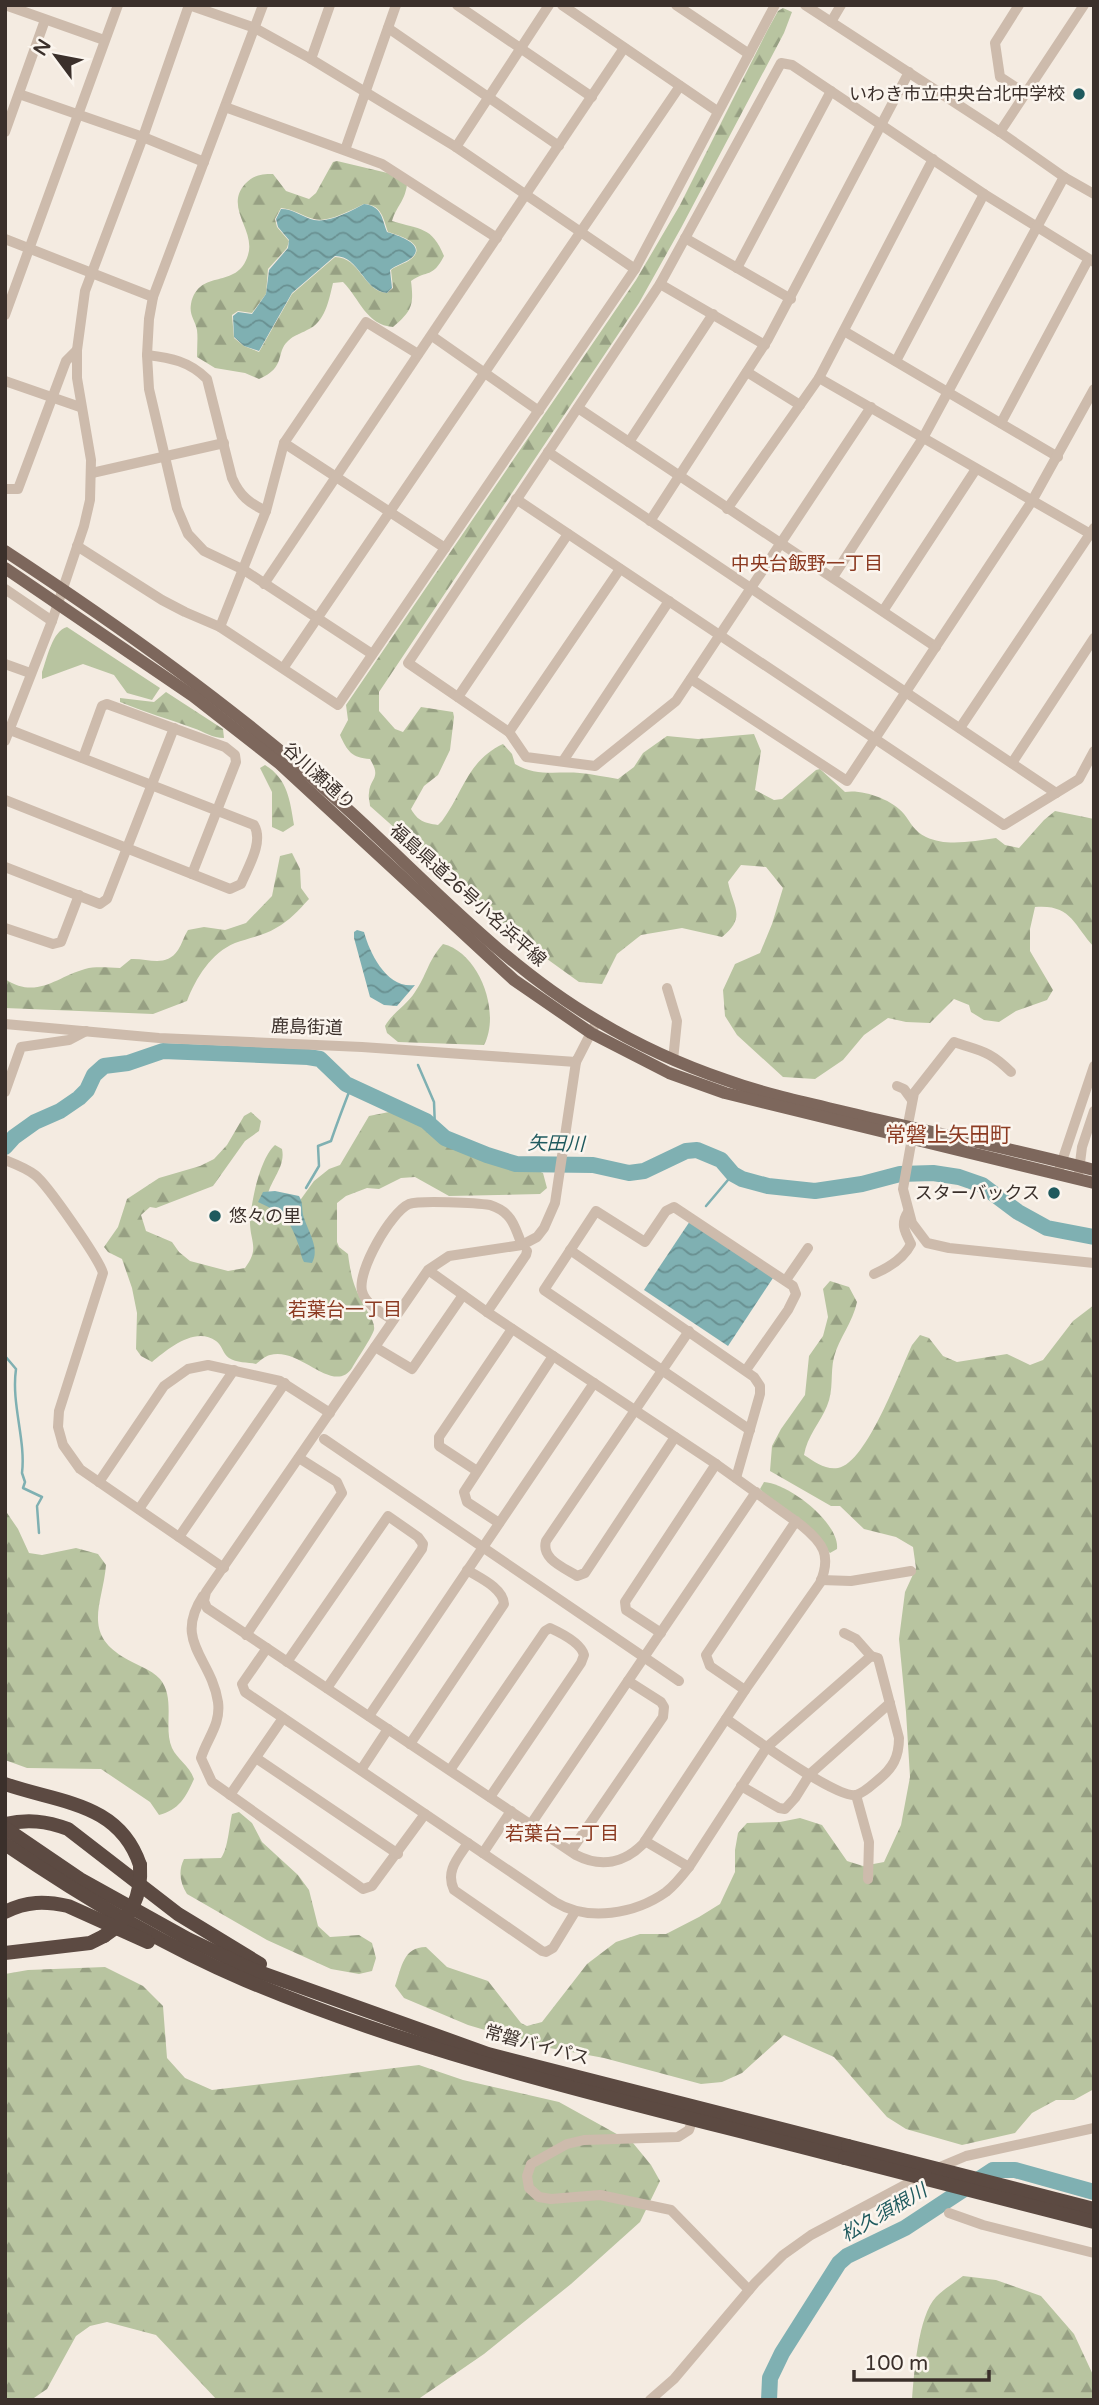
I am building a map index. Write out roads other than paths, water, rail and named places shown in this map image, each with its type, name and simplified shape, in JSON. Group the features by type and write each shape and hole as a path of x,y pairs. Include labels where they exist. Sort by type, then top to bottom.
{"highway":[{"path":"5,1784 95,1811 128,1839 140,1865 141,1880 135,1903 121,1925 104,1936 90,1943 5,1952"},
{"path":"9,1824 50,1822 68,1829 178,1914 288,1981"},
{"name":"常磐バイパス","path":"9,1824 80,1879 188,1939 251,1969 488,2054 1094,2222"},
{"name":"常磐バイパス","path":"5,1844 80,1894 130,1923 243,1979 322,2011 489,2066 693,2118 1094,2209"},
{"path":"5,1912 26,1903 68,1906 204,1967 243,1979"}],"main road":[{"name":"福島県道26号小名浜平線","path":"5,551 62,589 248,724 335,797 485,939 544,985 597,1021 673,1060 728,1081 1060,1169 1079,1173 1094,1170"},
{"name":"谷川瀬通り","path":"5,568 193,696 280,764 514,980 591,1033"},
{"path":"591,1033 669,1073 725,1093 783,1109 1060,1169"},
{"path":"1079,1173 1094,1183"}],"street":[{"path":"5,5 104,40"},
{"path":"5,315 118,5"},
{"path":"5,741 7,729 52,621 78,546 90,500 92,473 80,407 76,351 85,291 189,5 255,28 311,59 456,147 635,269"},
{"path":"263,5 153,297 147,355 149,388 177,508 188,534 204,551 244,570 372,654"},
{"path":"311,59 330,5"},
{"path":"345,150 396,5"},
{"path":"457,5 592,97"},
{"path":"456,147 549,5"},
{"path":"562,5 717,111"},
{"path":"676,5 749,54"},
{"path":"78,546 162,600 220,627 338,705 635,269 775,5"},
{"path":"805,5 1094,194"},
{"path":"831,22 841,5"},
{"path":"1019,5 995,43 1000,77 1026,94"},
{"path":"1000,132 1084,5"},
{"path":"5,132 45,20"},
{"path":"388,28 559,146"},
{"path":"264,584 624,48"},
{"path":"871,407 676,701 595,766 526,757 509,732 408,663 660,284 781,63 792,65 984,194 1091,261 1001,424"},
{"path":"650,521 765,345 909,72"},
{"path":"284,667 680,86"},
{"path":"737,268 831,91"},
{"path":"19,94 143,137 204,162"},
{"path":"225,107 383,164 497,238"},
{"path":"727,509 819,378 933,159"},
{"path":"833,577 923,438 1065,177"},
{"path":"896,361 984,194"},
{"path":"685,238 791,299"},
{"path":"5,239 153,297"},
{"path":"660,284 765,345"},
{"path":"629,442 713,314"},
{"path":"220,627 266,512 284,443 366,322 418,354"},
{"path":"844,331 1058,457"},
{"path":"432,336 539,411"},
{"path":"5,489 18,489 66,361 76,351"},
{"path":"147,355 175,359 197,369 207,379 232,478 248,502 266,512"},
{"path":"747,372 800,405"},
{"path":"819,378 1032,501 1093,533 960,728"},
{"path":"5,381 80,407"},
{"path":"691,679 847,781 1032,501 1094,389"},
{"path":"578,408 936,647"},
{"path":"92,473 224,443"},
{"path":"284,443 445,548"},
{"path":"548,452 1056,793"},
{"path":"883,611 976,468"},
{"path":"516,499 1004,825 1079,779 1094,751"},
{"path":"458,696 568,534"},
{"path":"509,732 620,569"},
{"path":"5,589 52,621"},
{"path":"563,761 669,601"},
{"path":"1012,763 1094,638"},
{"path":"5,664 30,673"},
{"path":"83,758 103,706 107,704 225,747 235,755 236,762 192,874"},
{"path":"5,867 100,904 107,899 174,728"},
{"path":"5,800 230,889 241,884 256,847 254,825 7,729"},
{"path":"5,928 53,944 61,942 79,895"},
{"path":"667,988 677,1021 673,1060"},
{"path":"425,1814 372,1886 363,1889 212,1782 201,1758 215,1730 218,1710 215,1693 190,1632 193,1614 428,1270 449,1255 524,1248 537,1237 553,1211 576,1062 597,1021"},
{"name":"鹿島街道","path":"5,1024 159,1038 362,1047 576,1062"},
{"path":"5,1091 21,1047 69,1040 87,1031"},
{"path":"957,1040 967,1046"},
{"path":"913,1096 954,1042 993,1056 1011,1072"},
{"path":"939,1060 942,1046"},
{"path":"1060,1169 1094,1066"},
{"path":"909,1119 917,1080"},
{"path":"897,1086 913,1096"},
{"path":"1079,1173 1082,1147 1094,1111"},
{"path":"912,1138 903,1182 904,1198 912,1223 927,1243 949,1248 1094,1263"},
{"path":"5,1160 29,1171 43,1182 94,1254 103,1273 57,1420 68,1454 80,1469 224,1567"},
{"path":"393,1320 366,1299 362,1290 362,1279 370,1255 398,1212 407,1205 425,1202 490,1205 508,1216 526,1255 486,1312"},
{"path":"746,1370 793,1301 796,1289 674,1207 666,1211 645,1242 596,1211 544,1290 750,1430"},
{"path":"874,1274 899,1259 910,1247 903,1219 908,1212"},
{"path":"786,1280 808,1248"},
{"path":"570,1250 746,1370 760,1386 736,1478"},
{"path":"206,1592 204,1601 207,1608 571,1851 590,1861 611,1863 634,1853 645,1841 821,1580 825,1567 824,1550 815,1536 756,1492 486,1312 428,1270"},
{"path":"375,1347 412,1369 463,1295"},
{"path":"477,1471 439,1446 439,1437 512,1329"},
{"path":"675,1437 585,1573 577,1576 548,1556 545,1551 546,1541 689,1331"},
{"path":"499,1523 467,1502 464,1492 553,1356"},
{"path":"99,1482 170,1380 198,1366 234,1370 285,1383 330,1413"},
{"path":"139,1509 234,1370"},
{"path":"179,1537 285,1383"},
{"path":"369,1716 594,1383"},
{"path":"324,1439 679,1681"},
{"path":"246,1634 342,1493 337,1482 299,1458"},
{"path":"661,1633 626,1610 625,1601 716,1464"},
{"path":"531,1824 756,1492"},
{"path":"287,1662 388,1516 418,1537 423,1544 422,1549 327,1688"},
{"path":"745,1690 710,1666 706,1655 796,1521"},
{"path":"410,1744 504,1604 499,1591 467,1570"},
{"path":"821,1580 851,1581 911,1572"},
{"path":"450,1770 541,1636 550,1628 556,1630 582,1648 584,1658 490,1797"},
{"path":"726,1719 839,1792 856,1795 869,1788 890,1771 896,1759 899,1738 878,1658 871,1656 856,1639 844,1633"},
{"path":"267,1648 242,1684 242,1688 555,1902 575,1912 589,1914 613,1912 654,1899 676,1884 767,1747 871,1656"},
{"path":"571,1851 663,1717 664,1707 661,1702 628,1681"},
{"path":"741,1786 785,1809 810,1774 890,1703"},
{"path":"230,1795 284,1718"},
{"path":"361,1770 388,1730"},
{"path":"256,1758 398,1854"},
{"path":"856,1795 869,1842 868,1879"},
{"path":"483,1853 511,1811"},
{"path":"645,1841 689,1867"},
{"path":"468,1843 452,1868 454,1891 542,1951 547,1952 553,1948 575,1912"},
{"path":"693,2118 689,2130 678,2137 584,2140 567,2144 531,2164 527,2176 528,2188 539,2197 551,2199 600,2195 671,2210 749,2290"},
{"path":"650,2400 674,2379 749,2290 783,2255 811,2235 951,2161 1094,2128"},
{"path":"949,2213 983,2225 1094,2253"}],"water":[{"path":"364,204 378,210 387,232 409,241 416,249 410,259 390,270 392,288 387,293 379,291 350,262 335,256 292,293 259,351 244,346 234,337 233,316 238,312 252,314 266,294 269,270 288,248 289,240 278,227 276,219 281,209 314,220 326,220"},
{"path":"354,932 364,932 375,959 388,976 405,985 415,985 397,1006 384,1005 370,997 354,938"},
{"path":"275,1191 299,1196 301,1199 303,1215 315,1252 312,1263 304,1262 296,1237 285,1218 258,1202 263,1192"},
{"path":"690,1221 773,1278 728,1346 644,1290"}],"waterway":[{"name":"矢田川","path":"5,1147 35,1122 60,1111 79,1098 87,1090 94,1075 104,1066 128,1063 163,1051 308,1057 320,1059 346,1084 426,1121 445,1138 516,1164 593,1165 629,1173 644,1171 686,1151 697,1150 721,1160 733,1174 742,1179 768,1186 815,1191 862,1184 900,1174 933,1173 959,1177 982,1185 1018,1212 1047,1228 1094,1237"},
{"path":"418,1065 434,1102 435,1128"},
{"path":"306,1188 319,1166 318,1146 331,1141 351,1087"},
{"path":"706,1206 733,1174"},
{"path":"5,1323 5,1330"},
{"path":"5,1356 16,1369 15,1395 25,1482 23,1488 42,1497 37,1506 39,1533"},
{"name":"松久須根川","path":"769,2400 770,2378 782,2353 839,2263 847,2256 905,2228 993,2170 1015,2170 1094,2192"}],"place":[{"name":"いわき市立中央台北中学校","path":"1079,94"},
{"name":"スターバックス","path":"1054,1193"},
{"name":"悠々の里","path":"215,1216"}],"district":[{"name":"中央台飯野一丁目","path":"807,564"},
{"name":"常磐上矢田町","path":"948,1135"},
{"name":"若葉台一丁目","path":"345,1310"},
{"name":"若葉台二丁目","path":"562,1834"}]}
